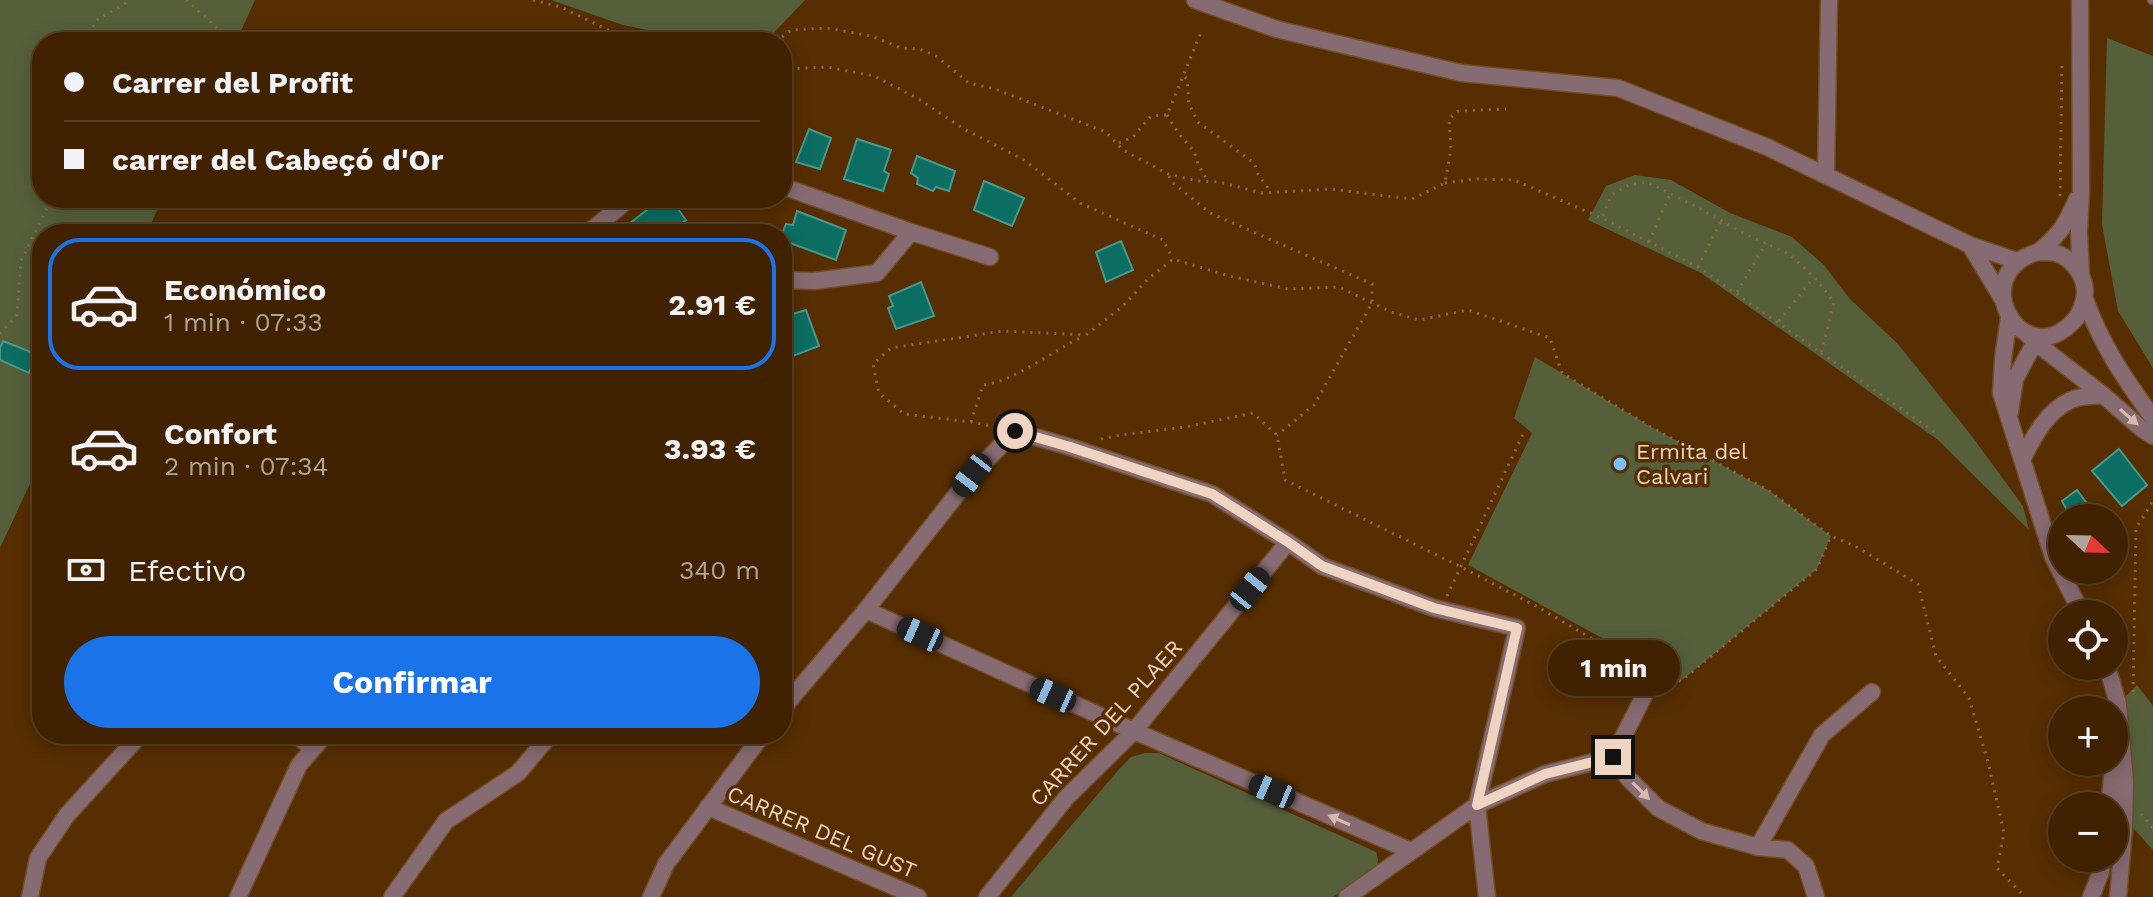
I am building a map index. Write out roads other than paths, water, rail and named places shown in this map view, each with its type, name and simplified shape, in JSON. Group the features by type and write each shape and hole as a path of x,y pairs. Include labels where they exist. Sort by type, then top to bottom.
{"street":[{"path":"1195,0 1276,29 1461,73 1618,88 1767,147 1970,245 2017,261"},
{"path":"1826,175 1829,0"},
{"path":"2036,337 2062,331 2078,318 2085,299 2079,232 2080,0"},
{"path":"792,190 990,257"},
{"path":"2038,252 2054,240 2081,190"},
{"path":"599,224 618,208"},
{"path":"792,280 814,281 877,273 911,232"},
{"path":"1970,245 2002,298 2009,317 2001,393 2053,557 2075,600"},
{"path":"2002,298 2005,278 2017,261 2027,255 2055,253 2071,261 2081,275"},
{"path":"2085,299 2098,333 2153,418"},
{"path":"2009,317 2153,436"},
{"path":"2009,418 2015,379 2036,337"},
{"path":"2023,458 2036,431 2055,411 2073,399 2103,395"},
{"path":"792,697 866,610 972,475 1015,431 1212,494 1322,566 1441,610 1517,628 1477,805 1487,897"},
{"name":"CARRER DEL PLAER","path":"987,897 1066,798 1134,731 1288,542"},
{"path":"866,610 1411,851"},
{"path":"1347,897 1477,805 1545,774 1613,757 1654,676"},
{"path":"2110,680 2118,704 2125,781 2118,897"},
{"path":"1758,847 1822,735 1872,692"},
{"path":"30,897 38,858 67,815 132,744"},
{"path":"307,744 312,749"},
{"path":"238,897 299,765 317,744"},
{"path":"392,897 446,821 518,773 543,744"},
{"path":"651,897 666,864 755,744"},
{"path":"1613,757 1629,779 1658,808 1701,831 1758,847 1788,850 1806,866 1816,897"},
{"name":"CARRER DEL GUST","path":"708,807 918,897"},
{"path":"2091,897 2101,872"}],"place":[{"name":"Ermita del Calvari","path":"1620,464"}]}
